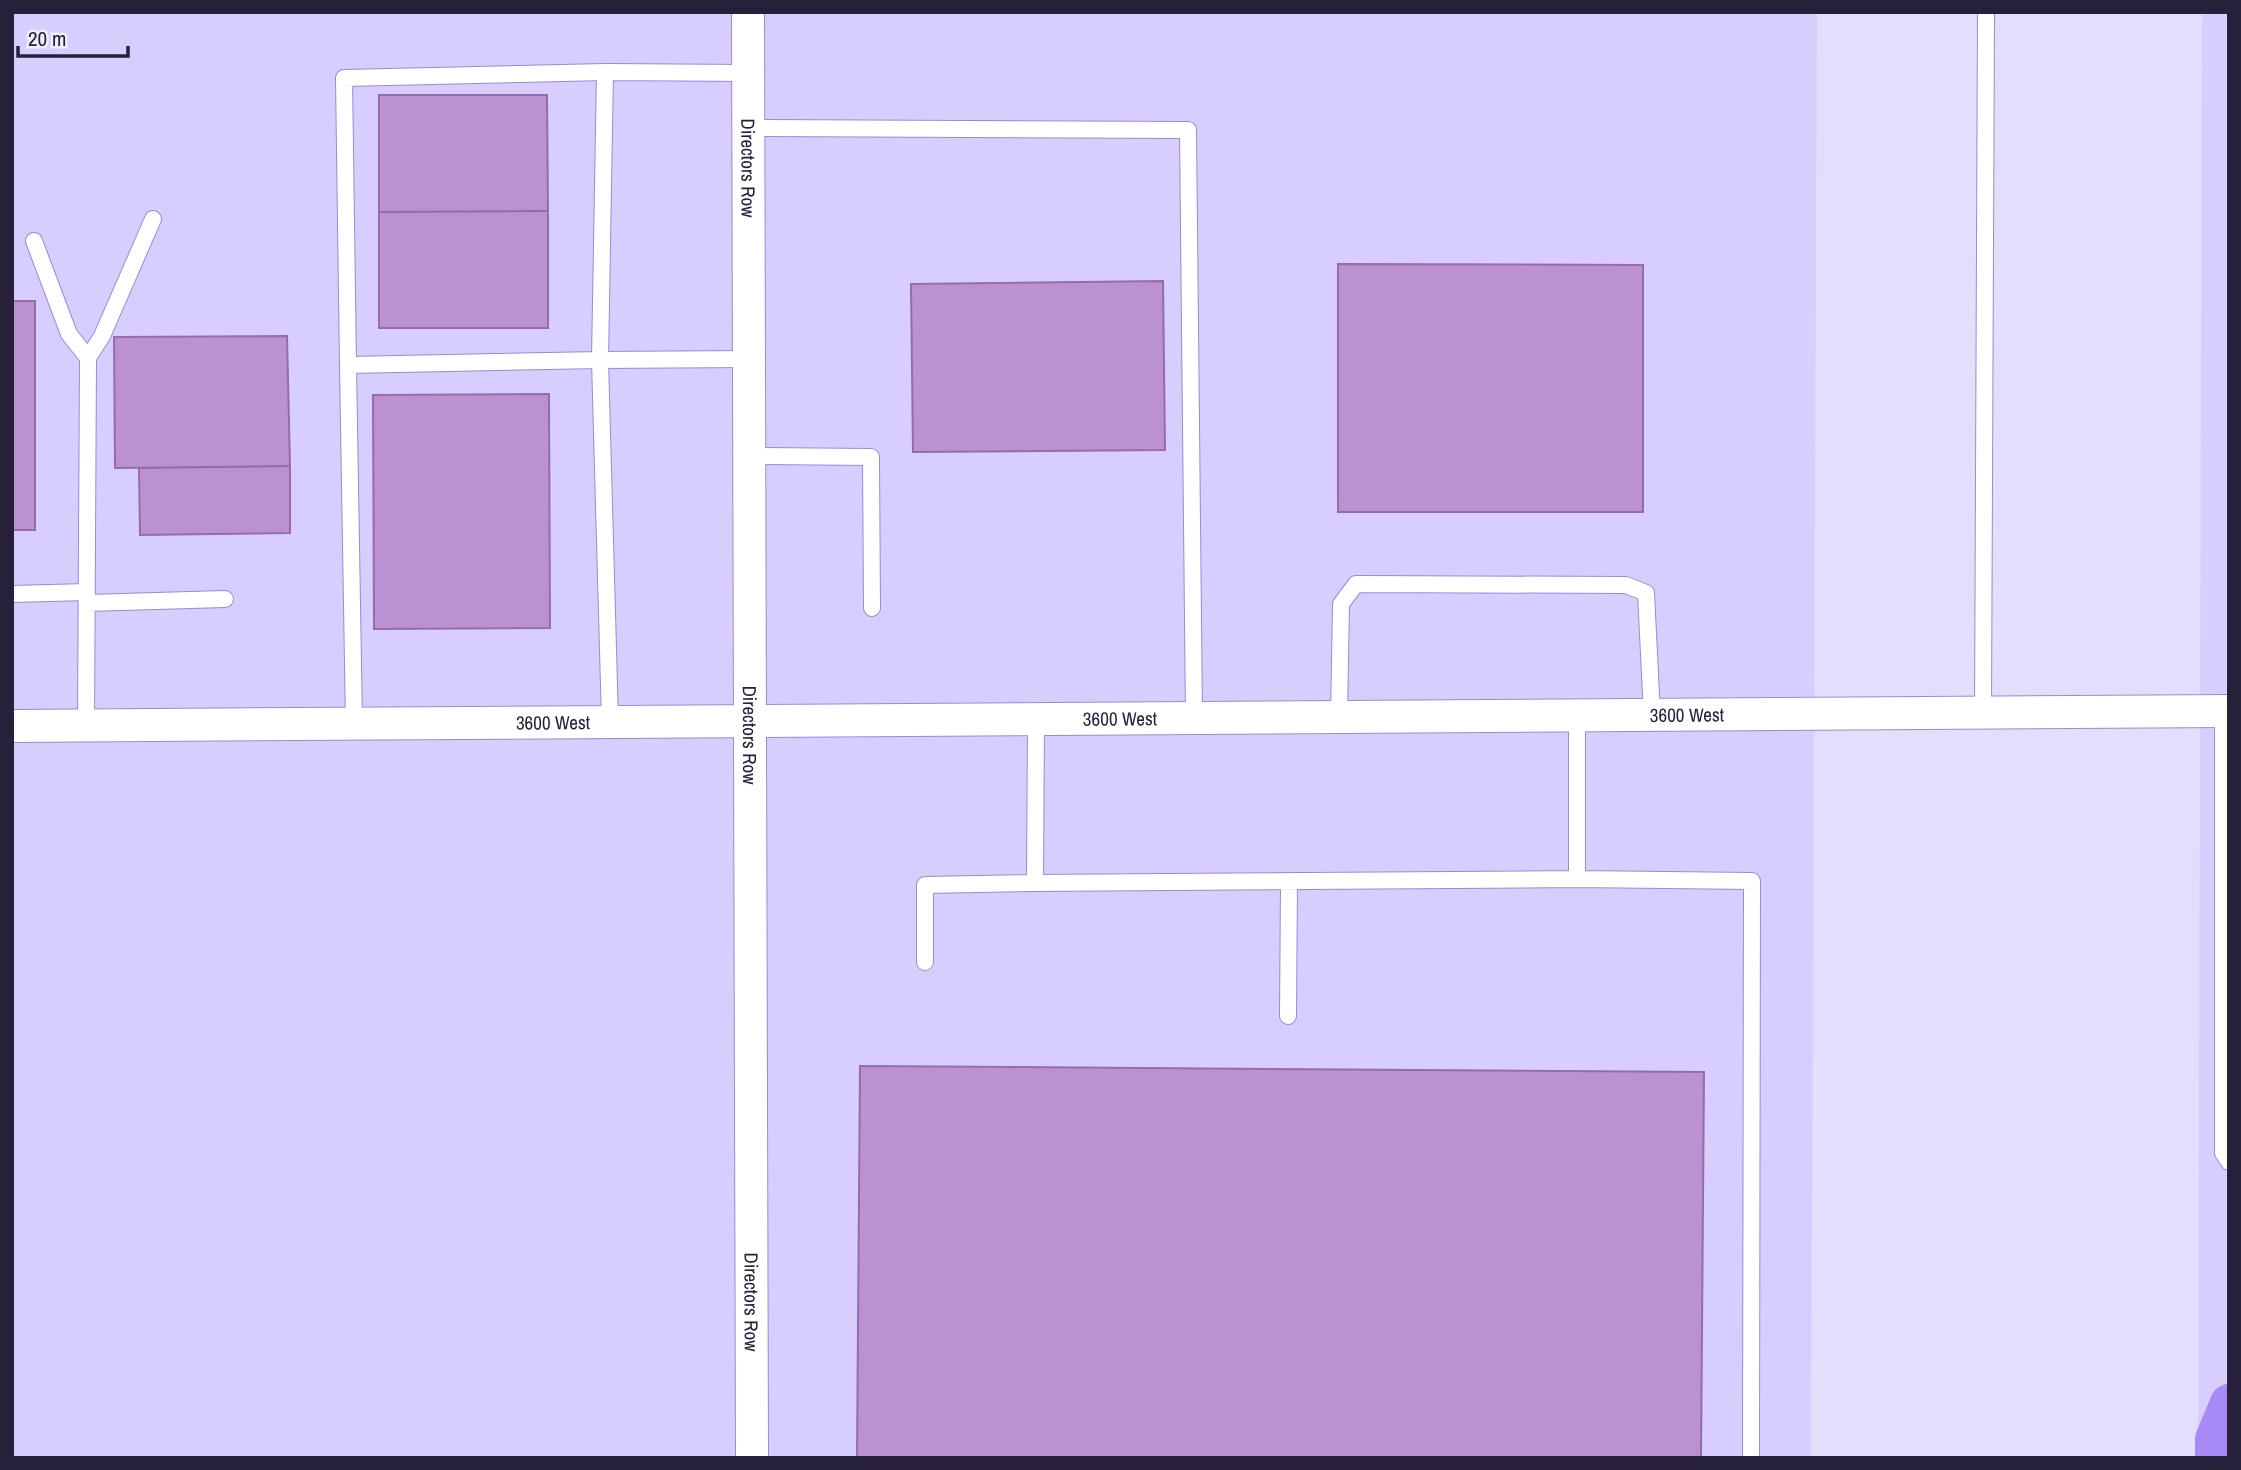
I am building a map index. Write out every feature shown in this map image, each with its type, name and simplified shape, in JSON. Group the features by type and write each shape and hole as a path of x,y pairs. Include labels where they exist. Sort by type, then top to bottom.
{"street":[{"name":"Directors Row","path":"748,12 752,1458"},
{"name":"3600 West","path":"12,726 2226,711"}],"lane":[{"path":"1983,713 1986,12"},
{"path":"605,72 600,360 610,722"},
{"path":"354,724 344,78 605,72 748,73"},
{"path":"748,128 1188,130 1194,718"},
{"path":"86,726 88,358 102,335 153,219"},
{"path":"34,241 69,334 88,358"},
{"path":"348,366 749,359"},
{"path":"749,456 871,457 872,608"},
{"path":"1339,717 1341,604 1356,584 1626,585 1646,593 1652,715"},
{"path":"12,594 225,598"},
{"path":"2226,711 2223,1153 2229,1162"},
{"path":"1577,715 1577,879"},
{"path":"1035,883 1036,719"},
{"path":"925,962 925,885 1577,879 1752,881 1751,1458"},
{"path":"1288,1016 1289,881"}],"shaded area":[{"path":"12,12 1817,12 1811,1458 12,1458"},
{"path":"2202,12 2229,12 2229,1458 2198,1458"}],"building":[{"path":"379,95 547,95 548,211 379,212"},
{"path":"548,211 548,328 379,328 379,212"},
{"path":"1338,264 1643,265 1643,512 1338,512"},
{"path":"1163,281 1165,450 913,452 911,284"},
{"path":"12,301 35,301 35,530 12,530"},
{"path":"287,336 290,466 115,468 114,337"},
{"path":"549,394 550,628 374,629 373,395"},
{"path":"290,466 290,533 140,535 139,468"},
{"path":"860,1066 1704,1072 1701,1458 857,1458"}],"waterway":[{"path":"2214,1458 2214,1439 2229,1403"}]}
